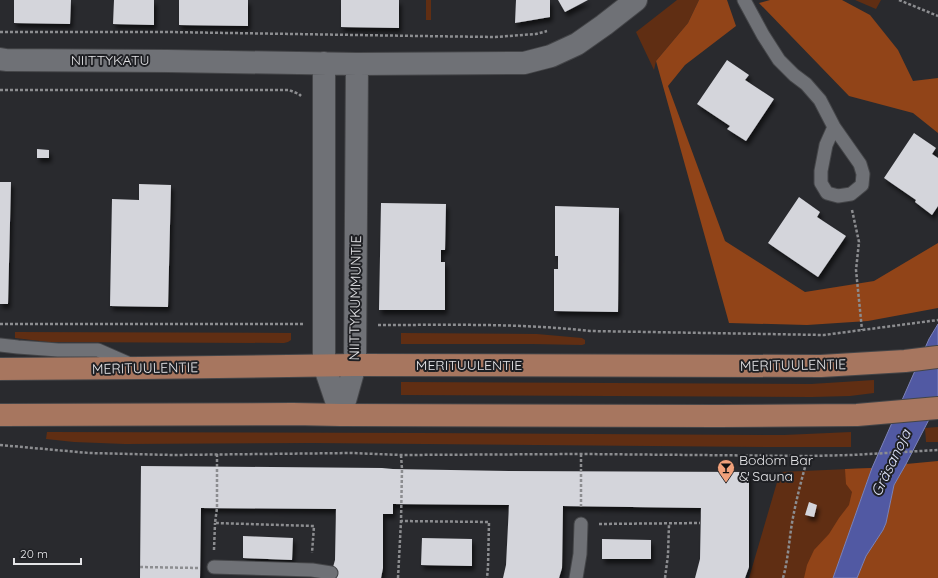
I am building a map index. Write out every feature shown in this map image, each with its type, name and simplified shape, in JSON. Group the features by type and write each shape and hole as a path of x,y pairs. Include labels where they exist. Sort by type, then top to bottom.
{"main road":[{"name":"MERITUULENTIE","path":"0,368 141,368 324,365 821,366 905,361 938,357"},
{"path":"0,415 856,415 938,408"}],"street":[{"path":"341,415 324,365 324,63 524,63 551,56 577,44 636,0"},
{"name":"NIITTYKATU","path":"0,59 324,63"},
{"name":"NIITTYKUMMUNTIE","path":"341,415 355,365 357,64"}],"lane":[{"path":"744,0 763,35 779,60 794,76 806,84 820,100 834,127 860,164 863,174 862,186 851,194 838,196 827,193 821,183 821,171 826,145 834,127"},
{"path":"0,345 58,350 98,350 141,368"},
{"path":"576,578 580,554 581,524"},
{"path":"214,567 312,570 331,573"}],"path":[{"path":"899,0 938,16"},
{"path":"0,32 160,32 495,37 536,34 551,31"},
{"path":"0,90 289,90 299,94 303,98"},
{"path":"851,194 853,216 859,242 856,270 862,330"},
{"path":"356,324 510,325 559,327 590,331 824,335 938,320"},
{"path":"0,324 324,324"},
{"path":"0,445 89,453 166,454 352,453 401,455 581,454 852,456 938,450"},
{"path":"217,454 217,508 215,523 314,526"},
{"path":"581,454 581,524 700,523"},
{"path":"398,578 401,521 401,455"},
{"path":"783,578 787,564 798,489 808,456"},
{"path":"401,521 489,522 487,578"},
{"path":"665,578 668,555 669,524"},
{"path":"140,567 214,567"}],"shaded area":[{"path":"426,0 431,0 431,20 426,20"},
{"path":"677,0 699,0 688,23 656,61 654,70 636,32"},
{"path":"699,0 727,0 736,26 685,65 668,86 725,241 805,292 874,281 938,243 938,308 868,321 807,325 729,323 656,61 688,23"},
{"path":"770,0 842,0 870,15 898,50 913,81 938,78 938,133 913,113 849,96 759,3"},
{"path":"855,0 881,0 876,9"},
{"path":"15,332 291,333 291,340 284,343 48,342 15,338"},
{"path":"401,333 537,334 582,338 585,340 585,344 401,344"},
{"path":"874,380 874,393 850,396 401,395 401,382 811,384"},
{"path":"938,427 938,442 926,442 925,428"},
{"path":"47,432 784,435 851,432 851,447 312,443 125,444 74,442 46,439"},
{"path":"938,461 938,578 857,578 866,556 883,530 886,523 894,485 906,464"},
{"path":"872,468 833,578 749,578 780,472"},
{"path":"872,468 833,578 804,578 807,565 814,550 829,534 849,505 852,492 846,484 845,469"}],"water":[{"name":"Gräsanoja","path":"938,324 938,402 894,485 886,523 866,556 857,578 833,578 872,468 929,339"}],"building":[{"path":"14,0 71,0 70,24 14,23"},
{"path":"114,0 154,0 154,25 113,24"},
{"path":"179,0 248,0 248,26 179,25"},
{"path":"341,0 399,0 399,28 341,27"},
{"path":"516,0 550,0 550,17 515,23"},
{"path":"558,0 588,0 565,12"},
{"path":"727,60 749,75 745,80 774,99 746,141 727,129 730,126 697,104"},
{"path":"914,133 936,148 932,154 938,158 938,206 932,215 915,202 916,200 884,178"},
{"path":"37,149 49,150 49,158 37,158"},
{"path":"0,182 11,182 8,304 0,304"},
{"path":"139,184 171,185 168,307 110,306 112,199 139,200"},
{"path":"799,197 820,212 817,217 846,236 818,277 768,243"},
{"path":"381,203 446,204 445,250 441,250 441,262 445,262 445,310 379,310"},
{"path":"555,206 619,208 618,312 554,311 554,269 558,269 558,256 555,256"},
{"path":"141,466 382,468 509,471 749,472 749,567 745,578 695,578 700,559 701,508 563,506 562,568 559,578 503,578 506,565 509,505 393,504 393,514 383,514 383,568 381,578 330,578 335,560 336,509 201,508 200,578 140,578"},
{"path":"809,502 817,505 814,517 805,515"},
{"path":"243,536 293,538 292,560 243,558"},
{"path":"422,538 472,539 472,566 421,565"},
{"path":"602,539 651,540 651,559 602,559"}],"place":[{"name":"Bodom Bar & Sauna","path":"726,483"}]}
